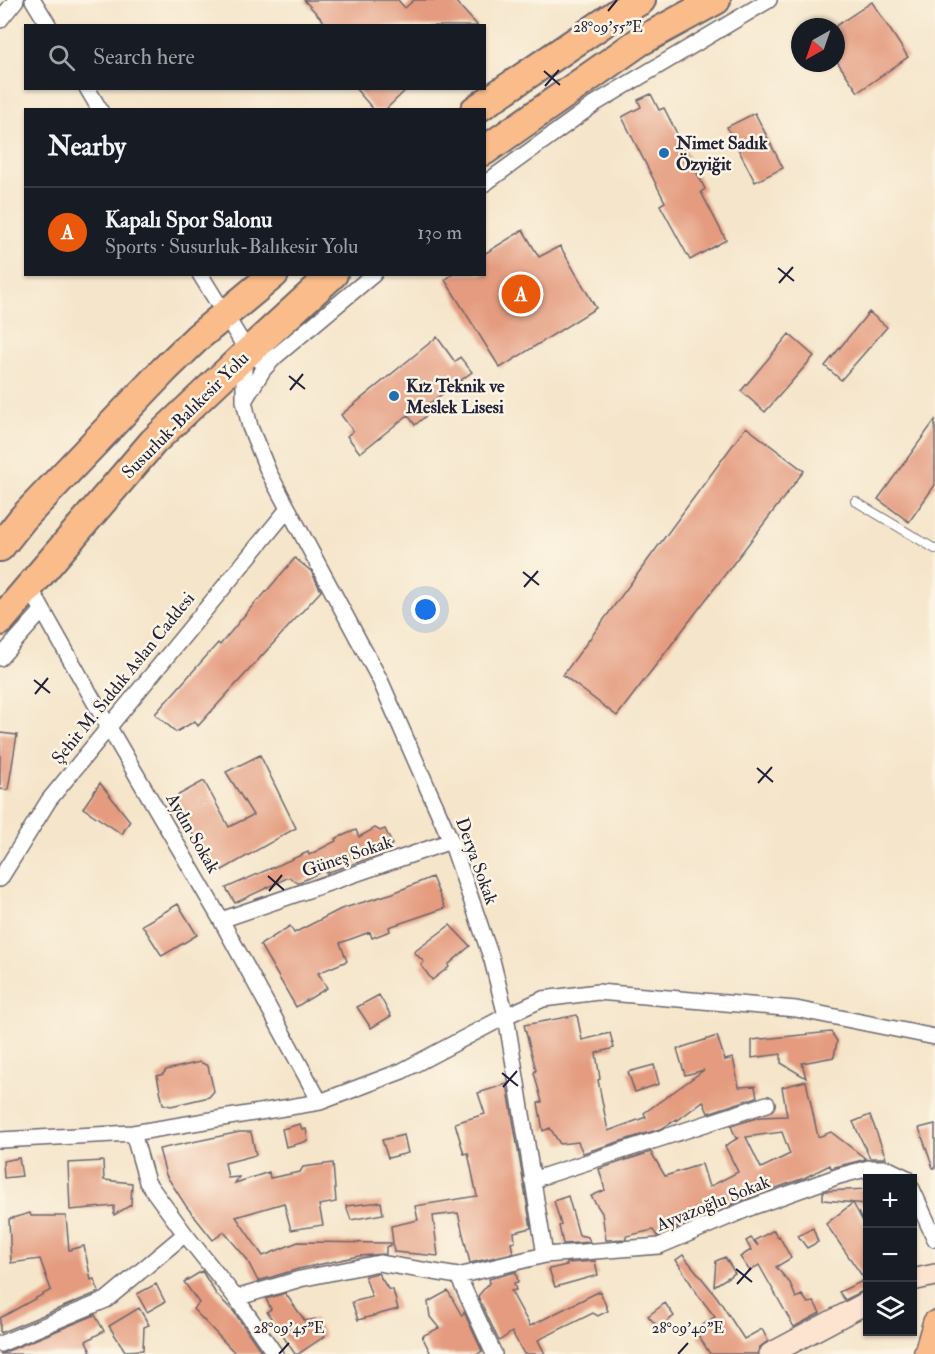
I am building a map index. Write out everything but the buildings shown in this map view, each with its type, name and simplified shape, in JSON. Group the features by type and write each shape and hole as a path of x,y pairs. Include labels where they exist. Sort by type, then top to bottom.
{"highway":[{"path":"478,108 618,13 641,0"},
{"path":"486,150 639,42 716,0"},
{"name":"Susurluk-Balıkesir Yolu","path":"0,621 153,442 331,276"},
{"path":"0,547 23,518 198,337 267,277"},
{"path":"93,511 122,459 191,388 227,355 233,341 232,335 225,329 213,330 198,337"}],"main road":[{"path":"926,1354 935,1323"}],"street":[{"path":"0,20 16,0"},
{"path":"33,0 48,24"},
{"path":"486,183 596,103 769,0"},
{"path":"88,90 99,108"},
{"path":"202,276 248,352 259,360 276,356"},
{"path":"244,401 263,370 276,356 372,276"},
{"name":"Derya Sokak","path":"248,352 244,364 244,401 257,445 269,473 380,680 451,841 492,960 506,1016 545,1255"},
{"name":"Şehit M. Sıddık Aslan Caddesi","path":"0,879 49,800 288,509"},
{"name":"Aydın Sokak","path":"28,586 222,920 321,1102"},
{"path":"0,658 42,611"},
{"name":"Güneş Sokak","path":"222,920 451,841"},
{"path":"0,1140 133,1133 321,1102 402,1071 543,999 598,992 796,1009 935,1037"},
{"path":"532,1180 767,1104"},
{"path":"133,1133 147,1182 236,1298 275,1354"},
{"name":"Ayvazoğlu Sokak","path":"458,1276 545,1255 659,1246 752,1207 839,1176 869,1168 886,1168 897,1174"},
{"path":"917,1201 935,1239"},
{"path":"0,1344 106,1299 185,1234"},
{"path":"236,1298 300,1279 379,1263 458,1276 494,1354"},
{"path":"917,1279 935,1275"},
{"path":"770,1354 863,1304"}],"lane":[{"path":"855,501 935,549"}],"place":[{"name":"Nimet Sadık Özyiğit","path":"664,153"},
{"name":"Kapalı Spor Salonu","path":"521,294"},
{"name":"Kız Teknik ve Meslek Lisesi","path":"394,396"}]}
